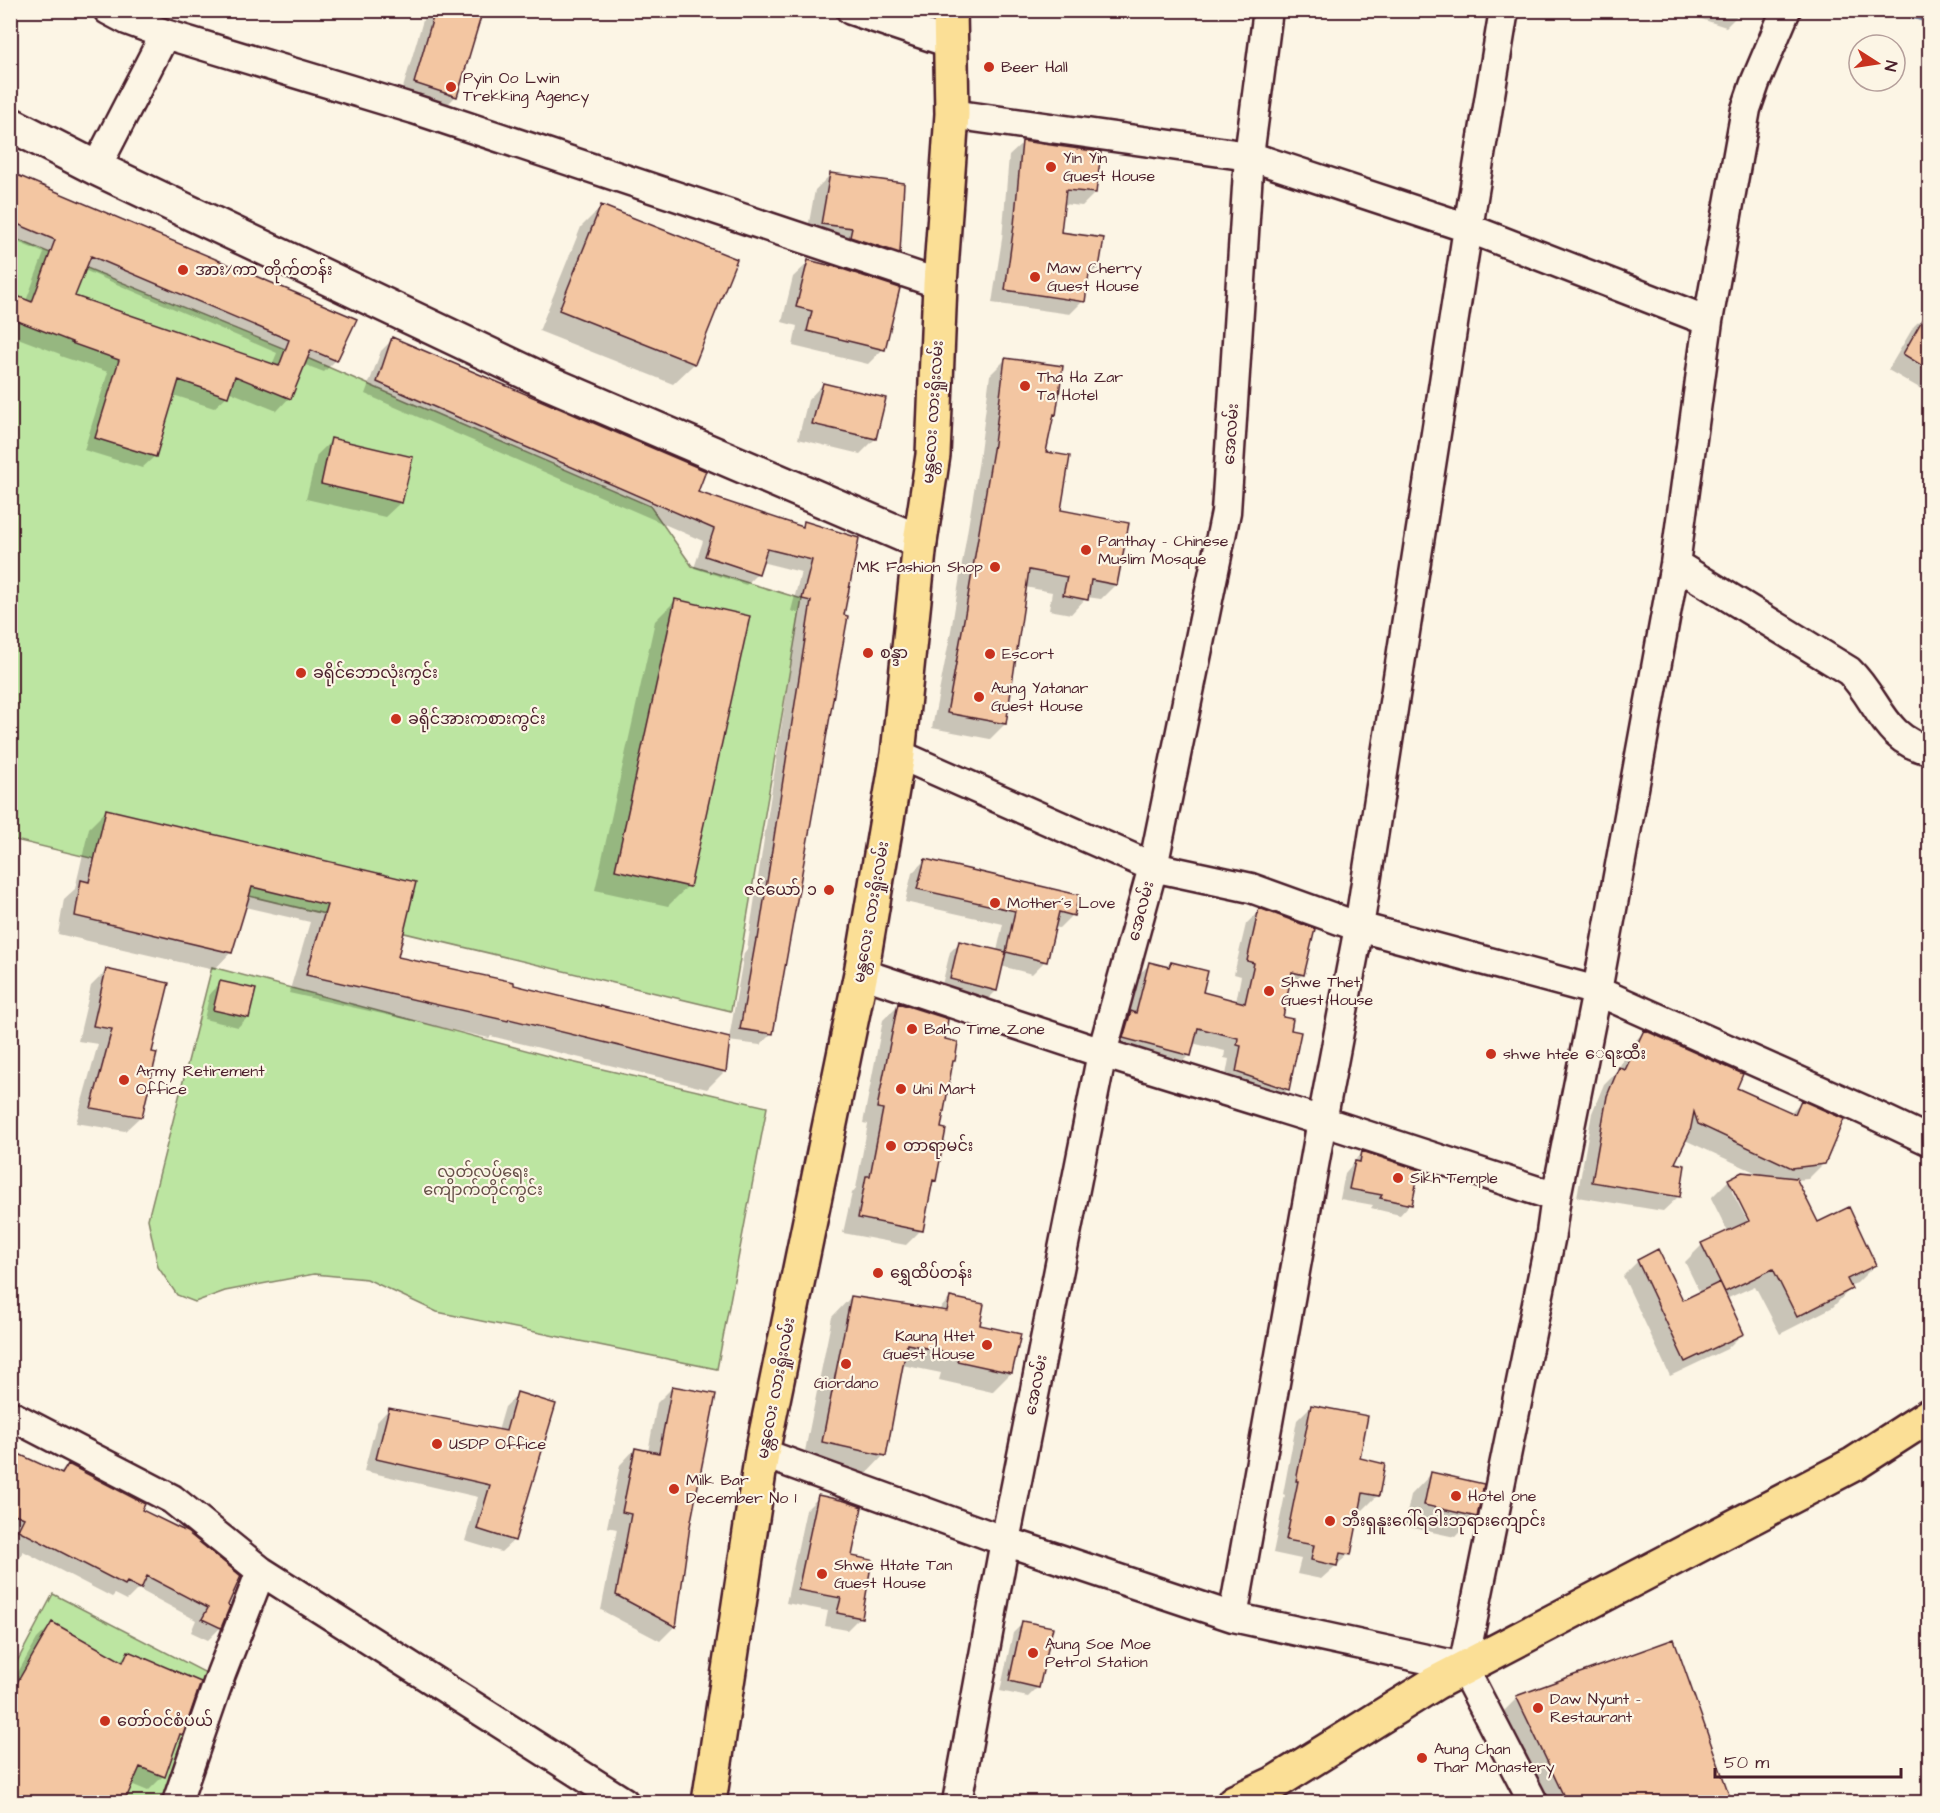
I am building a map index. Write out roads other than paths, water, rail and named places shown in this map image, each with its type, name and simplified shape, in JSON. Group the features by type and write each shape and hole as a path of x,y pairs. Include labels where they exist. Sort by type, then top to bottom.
{"main road":[{"name":"မန္တလေး လားရှိုးလမ်း","path":"710,1803 762,1453 861,973 898,754 920,542 933,454 940,284 952,114 950,10"},
{"path":"1234,1803 1273,1784 1434,1683 1854,1464 1929,1415"}],"street":[{"path":"108,10 127,21 165,34 414,109 940,284"},
{"path":"851,10 950,43"},
{"name":"အေလမ်း","path":"957,1803 1005,1541 1102,1053 1153,867 1226,512 1249,156 1268,10"},
{"path":"1233,1617 1359,927 1503,10"},
{"path":"1533,1803 1463,1667 1548,1252 1556,1197 1597,990 1675,564 1708,321 1746,109 1786,10"},
{"path":"96,168 165,34"},
{"path":"952,114 1249,156 1468,228 1708,321"},
{"path":"10,124 96,168 549,383 920,542"},
{"path":"1675,564 1849,671 1861,682 1890,729 1914,747 1929,750"},
{"path":"898,754 1153,867 1251,888 1359,927 1597,990 1929,1141"},
{"path":"861,973 1102,1053 1556,1197"},
{"path":"10,1416 172,1498 261,1571 624,1803"},
{"path":"762,1453 1005,1541 1233,1617 1463,1667"},
{"path":"177,1803 221,1674 261,1571"}],"waterway":[{"path":"1898,10 1930,20"}],"place":[{"name":"Beer Hall","path":"989,67"},
{"name":"Pyin Oo Lwin Trekking Agency","path":"451,87"},
{"name":"Yin Yin Guest House","path":"1051,167"},
{"name":"အား/ကာ တိုက်တန်း","path":"183,270"},
{"name":"Maw Cherry Guest House","path":"1035,277"},
{"name":"Tha Ha Zar Ta Hotel","path":"1025,386"},
{"name":"Panthay - Chinese Muslim Mosque","path":"1086,550"},
{"name":"MK Fashion Shop","path":"995,567"},
{"name":"စန္ဒာ","path":"868,653"},
{"name":"Escort","path":"990,654"},
{"name":"ခရိုင်ဘောလုံးကွင်း","path":"301,673"},
{"name":"Aung Yatanar Guest House","path":"979,697"},
{"name":"ခရိုင်အားကစားကွင်း","path":"396,719"},
{"name":"ဇင်ယော် ၁","path":"829,890"},
{"name":"Mother´s Love","path":"995,903"},
{"name":"Shwe Thet Guest House","path":"1269,991"},
{"name":"Baho Time Zone","path":"912,1029"},
{"name":"shwe htee ေရႊထီး","path":"1491,1054"},
{"name":"Army Retirement Office","path":"124,1080"},
{"name":"Uni Mart","path":"901,1089"},
{"name":"တာရာမင်း","path":"891,1146"},
{"name":"Sikh Temple","path":"1398,1178"},
{"name":"ရွှေထိပ်တန်း","path":"878,1273"},
{"name":"Kaung Htet Guest House","path":"987,1345"},
{"name":"Giordano","path":"846,1364"},
{"name":"USDP Office","path":"437,1444"},
{"name":"Milk Bar December No 1","path":"674,1489"},
{"name":"Hotel one","path":"1456,1496"},
{"name":"ဘီးရှနူးဂေါ်ရခါးဘုရားကျောင်း","path":"1330,1521"},
{"name":"Shwe Htate Tan Guest House","path":"822,1574"},
{"name":"Aung Soe Moe Petrol Station","path":"1033,1653"},
{"name":"Daw Nyunt - Restaurant","path":"1538,1708"},
{"name":"တော်ဝင်စံပယ်","path":"105,1721"},
{"name":"Aung Chan Thar Monastery","path":"1422,1758"}],"park label":[{"name":"လွတ်လပ်ရေး ကျောက်တိုင်ကွင်း","path":"483,1181"}]}
